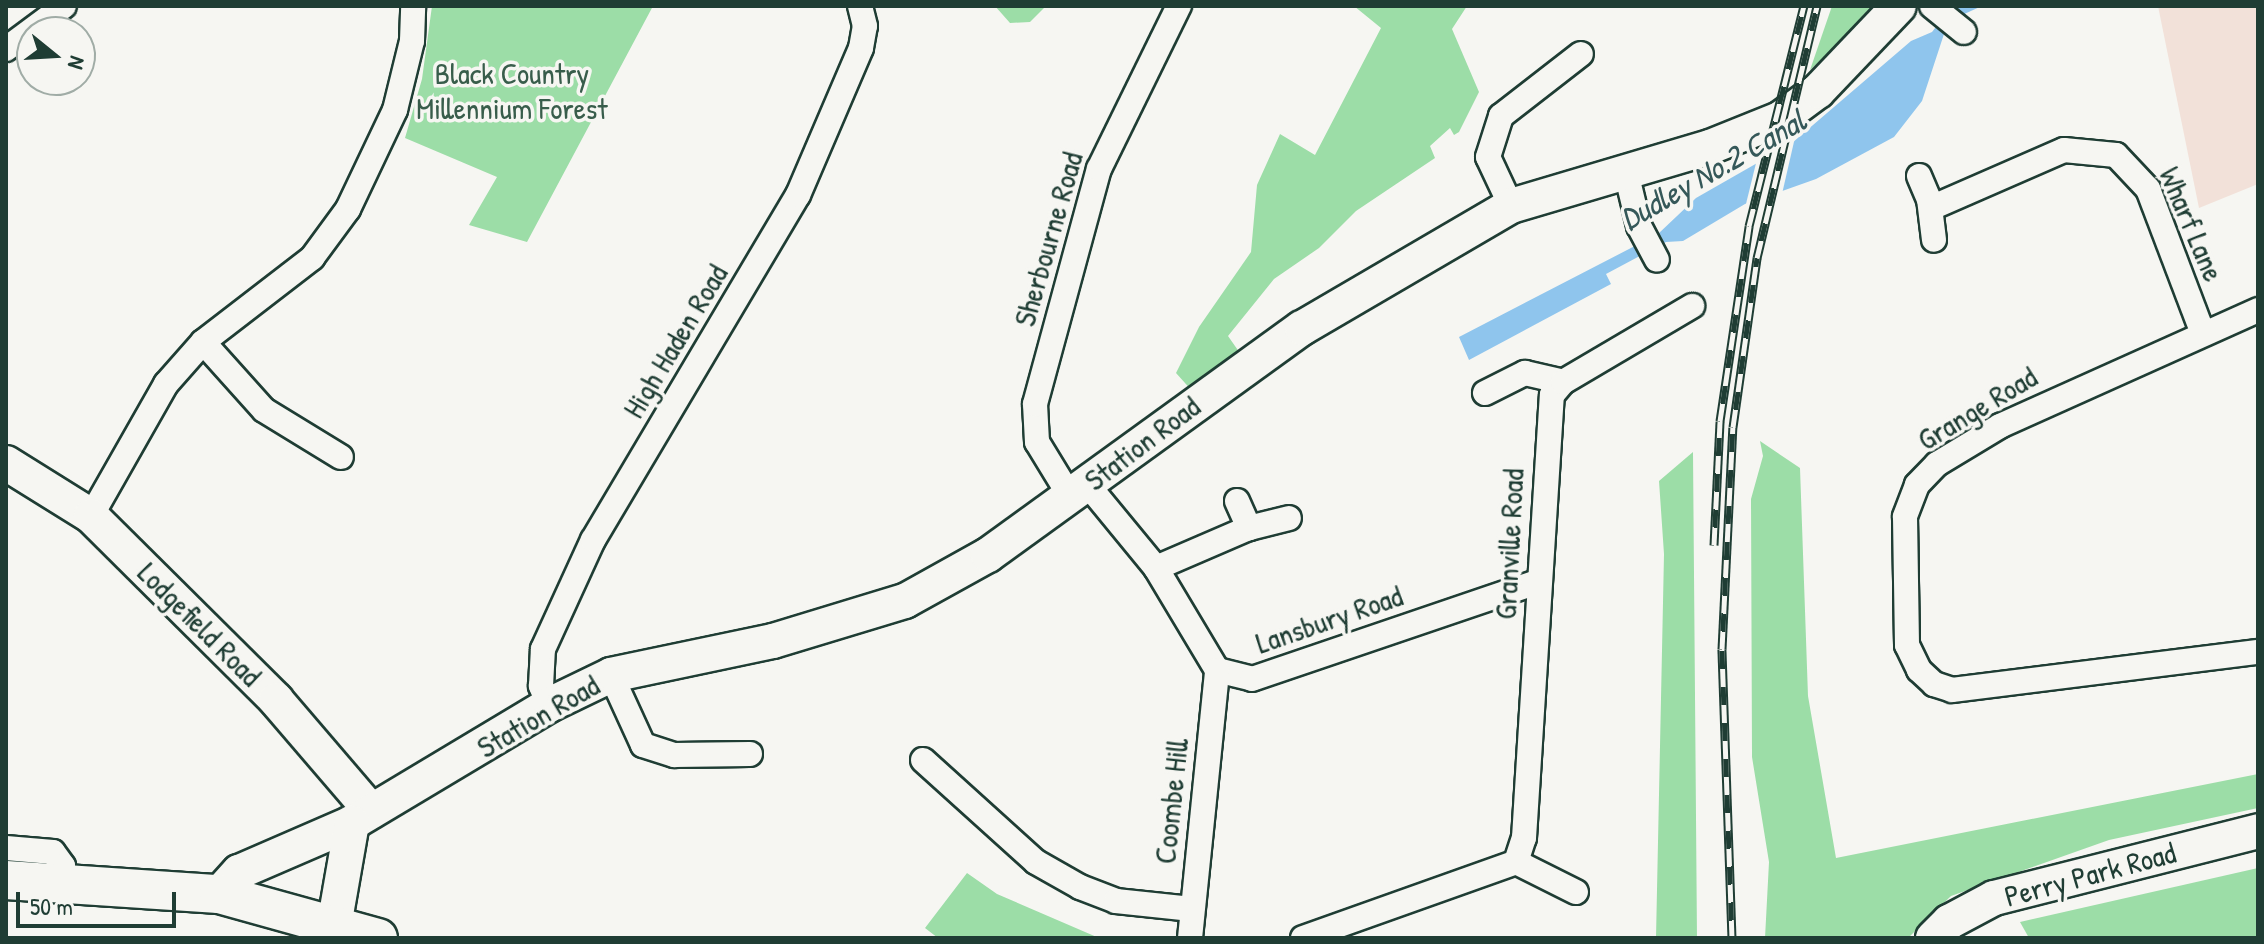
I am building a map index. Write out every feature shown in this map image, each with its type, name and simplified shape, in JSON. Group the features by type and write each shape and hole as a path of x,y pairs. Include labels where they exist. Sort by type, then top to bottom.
{"main road":[{"path":"6,880 219,894 378,938"}],"street":[{"path":"6,49 64,6"},
{"path":"91,516 166,384 203,342 312,258 348,209 395,110 412,41 413,6"},
{"name":"High Haden Road","path":"549,705 541,686 543,649 593,540 798,195 861,48 865,26 860,6"},
{"name":"Sherbourne Road","path":"1079,490 1037,442 1035,404 1099,169 1179,6"},
{"name":"Station Road","path":"219,894 239,872 362,817 549,705 611,675 811,631 905,601 988,555 1302,328 1511,206 1626,172 1780,119 1818,91 1899,6"},
{"path":"1932,6 1964,32"},
{"path":"1511,206 1488,157 1501,116 1581,54"},
{"name":"Wharf Lane","path":"1931,208 2064,150 2116,155 2148,189 2202,331"},
{"path":"1626,172 1639,226 1657,260"},
{"path":"1919,176 1931,208 1934,240"},
{"path":"1485,393 1525,373 1563,382 1692,306"},
{"name":"Grange Road","path":"2258,310 2202,331 2000,426 1937,464 1917,485 1905,517 1907,645 1919,670 1952,690 2258,652"},
{"path":"203,342 264,410 341,457"},
{"name":"Granville Road","path":"1516,862 1524,838 1548,417 1552,395 1563,382"},
{"name":"Lodgefield Road","path":"6,463 91,516 276,700 362,817"},
{"path":"1079,490 1156,568 1217,670"},
{"path":"1237,501 1249,528"},
{"path":"1156,568 1249,528 1289,518"},
{"name":"Lansbury Road","path":"1217,670 1252,679 1540,581"},
{"name":"Coombe Hill","path":"1190,938 1217,670"},
{"path":"611,675 643,745 674,755 750,754"},
{"path":"923,760 1036,862 1058,875 1116,901 1192,909"},
{"path":"334,926 362,817"},
{"name":"Perry Park Road","path":"1933,938 1949,922 1994,898 2258,831"},
{"path":"6,848 53,852 63,866 62,883"},
{"path":"1303,938 1516,862 1576,892"}],"shaded area":[{"path":"2158,6 2258,6 2258,184 2199,208"}],"green space":[{"name":"Black Country Millennium Forest","path":"432,6 653,6 527,242 469,225 497,177 405,138 422,79"},
{"path":"995,6 1046,6 1030,22 1010,23"},
{"path":"1354,6 1467,6 1452,29 1479,92 1459,132 1454,135 1450,128 1430,146 1435,158 1356,211 1319,248 1274,279 1228,336 1242,356 1194,393 1176,373 1199,327 1251,252 1257,185 1280,134 1315,155 1381,28"},
{"path":"1832,6 1880,6 1810,70"},
{"path":"1760,441 1800,468 1808,696 1836,858 2258,774 2258,808 2109,840 1951,896 1908,938 1765,938 1769,862 1752,757 1751,499 1763,456"},
{"path":"1693,452 1697,938 1656,938 1664,554 1659,481"},
{"path":"2258,868 2258,938 2029,938 2020,922"},
{"path":"967,873 997,894 1099,938 938,938 925,928"}],"water":[{"path":"1952,6 1982,6 1962,15 1944,34 1922,101 1894,137 1816,179 1745,204 1683,241 1666,242 1606,274 1611,284 1469,360 1459,337 1658,234 1696,198 1792,143 1911,41 1932,32"}],"pier":[{"path":"1796,133 1782,194 1745,208 1758,155"}],"railway":[{"path":"1714,545 1720,421 1749,226 1804,6"},
{"path":"1732,938 1722,649 1733,427 1757,258 1817,6"}],"water label":[{"name":"Dudley No.2 Canal","path":"1713,170"}]}
